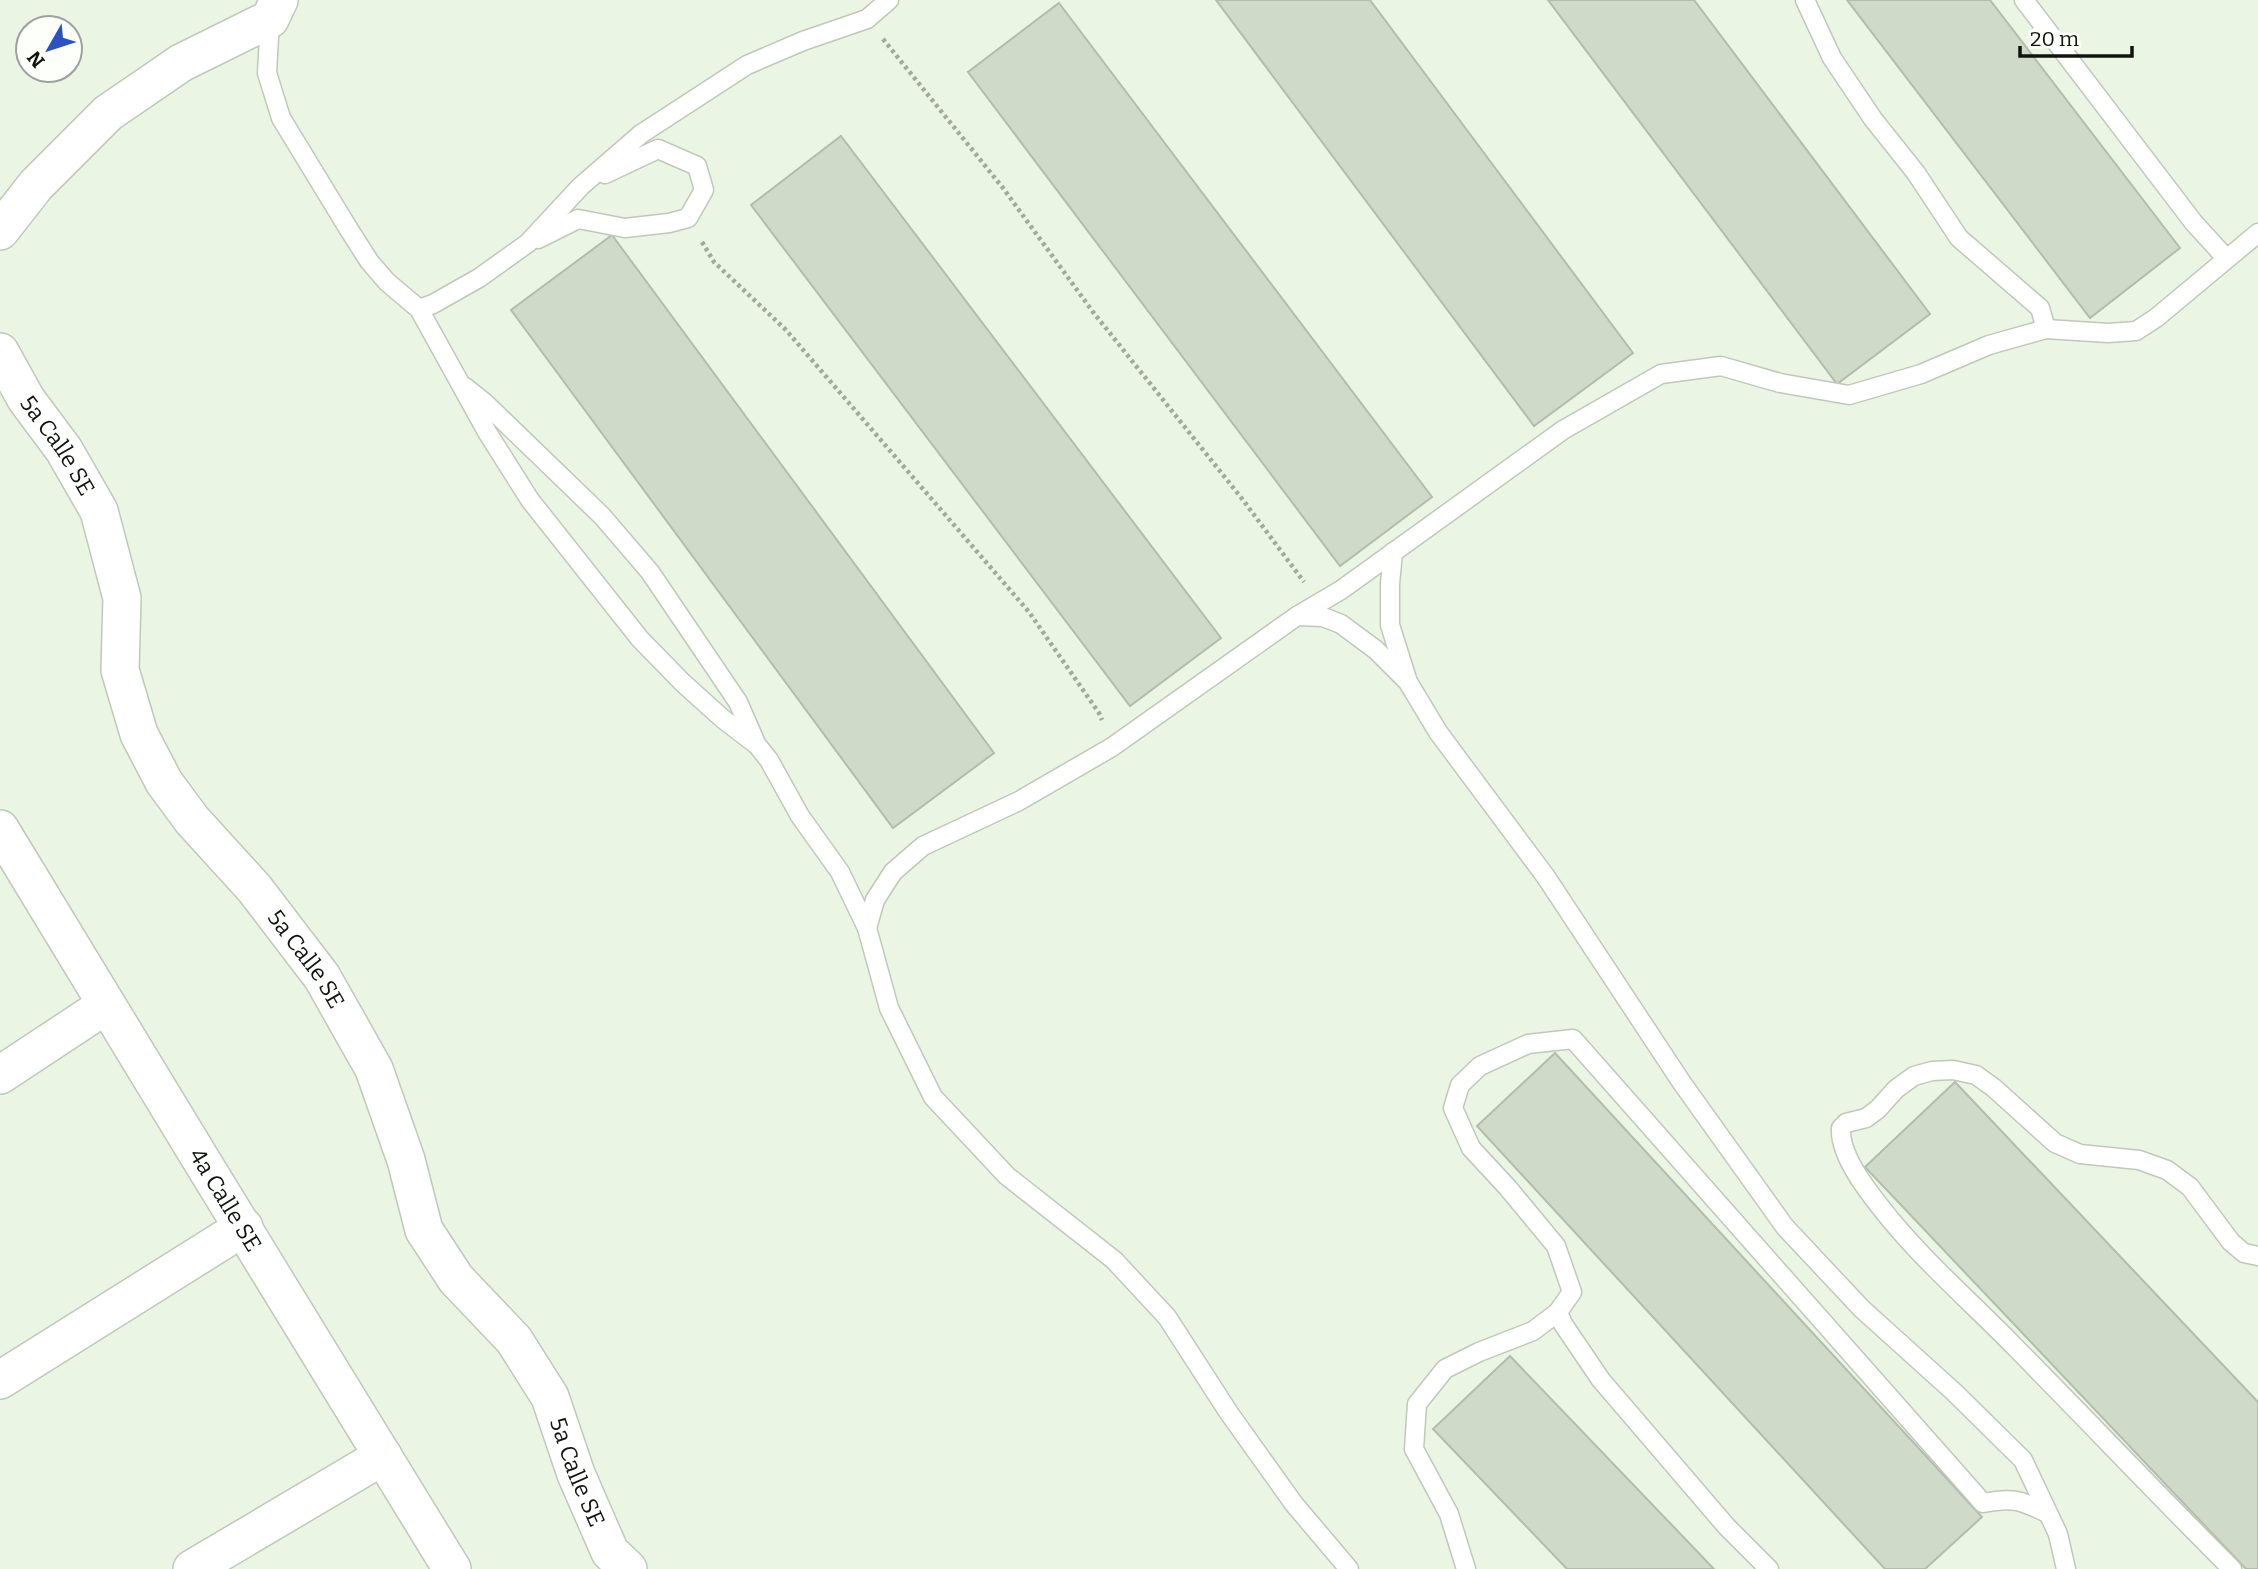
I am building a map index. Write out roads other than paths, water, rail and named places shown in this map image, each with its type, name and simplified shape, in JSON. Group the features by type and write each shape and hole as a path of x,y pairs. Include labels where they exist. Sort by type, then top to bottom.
{"street":[{"path":"0,231 36,185 108,113 181,63 274,9"},
{"name":"5a Calle SE","path":"0,352 26,398 64,450 99,511 122,598 120,670 139,734 164,782 192,820 254,888 322,977 374,1069 406,1160 424,1230 456,1279 514,1340 550,1397 576,1474 610,1552 628,1569"},
{"name":"4a Calle SE","path":"0,829 452,1569"},
{"path":"0,1075 106,1005"},
{"path":"0,1380 244,1227"},
{"path":"192,1569 383,1456"}],"lane":[{"path":"528,243 581,187 641,134 747,65 803,41 867,19 889,0"},
{"path":"1805,0 1839,68 1873,119 1916,173 1959,238 2040,308 2046,329"},
{"path":"2024,0 2194,223 2226,258"},
{"path":"274,9 267,74 281,118 369,261 387,282 419,309 458,382 530,500 640,639 683,683 757,745 769,760 800,816 840,872 867,928 889,1008 933,1097 1007,1176 1114,1260 1167,1317 1236,1423 1294,1504 1349,1569"},
{"path":"419,309 479,278 528,243 578,219 625,228 669,223 688,218 704,190 697,166 658,149 581,187"},
{"path":"867,928 875,900 893,872 923,846 1019,801 1112,747 1563,430 1661,374 1721,366 1780,383 1849,395 1921,374 1989,345 2046,329 2108,333 2136,331 2258,233"},
{"path":"458,382 485,403 593,507 650,572 738,702 757,745"},
{"path":"1393,552 1390,625 1408,682 1438,732 1546,877 1682,1083 1785,1227 1862,1308 2023,1460 2058,1534 2066,1569"},
{"path":"1297,617 1322,617 1341,624 1376,650 1408,682"},
{"path":"1466,1569 1449,1514 1414,1449 1417,1404 1445,1369 1479,1352 1533,1331 1558,1312 1572,1292 1556,1246 1471,1148 1453,1108 1460,1085 1480,1066 1528,1044 1573,1039 1983,1503 2006,1498 2047,1513"},
{"path":"2232,1569 2180,1519 2012,1343 1924,1259 1866,1188 1849,1161 1840,1138 1841,1128 1846,1123 1866,1118 1914,1076 1932,1071 1952,1070 1976,1075 2055,1143 2080,1154 2139,1160 2167,1170 2190,1187 2231,1242 2251,1255 2258,1269"},
{"path":"1558,1312 1563,1325 1601,1380 1727,1527 1769,1569"}]}
